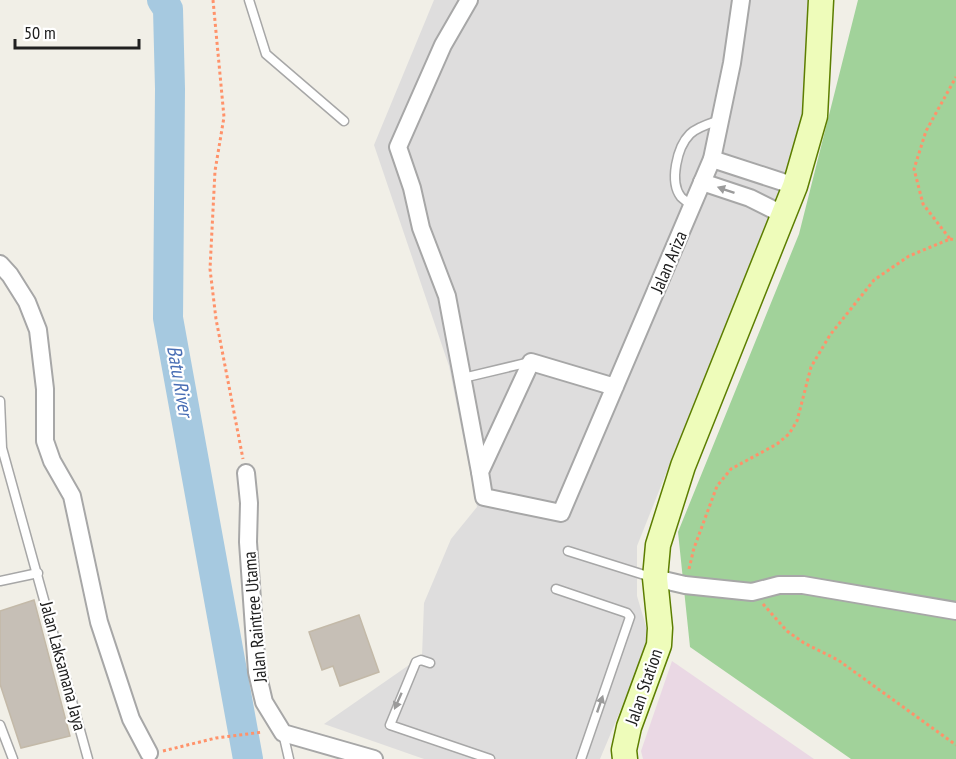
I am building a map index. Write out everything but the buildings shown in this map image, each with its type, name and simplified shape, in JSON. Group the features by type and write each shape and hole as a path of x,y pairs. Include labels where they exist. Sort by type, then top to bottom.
{"street":[{"path":"469,0 443,45 398,147 412,189 421,228 447,296 480,472"},
{"name":"Jalan Ariza","path":"480,472 484,497 561,513 712,159 732,63 741,0"},
{"path":"712,159 795,186 815,116 822,0"},
{"path":"702,182 750,198 784,215"},
{"name":"Jalan Station","path":"625,759 624,750 629,728 659,645 660,628 654,578 658,545 683,466 795,186"},
{"path":"0,264 27,302 38,330 45,388 45,441 52,461 72,496 99,622 131,719 149,753"},
{"path":"480,472 531,362 615,387"},
{"name":"Jalan Raintree Utama","path":"246,473 256,672 264,702 283,733"},
{"path":"654,578 685,585 752,592 779,585 803,585 956,610"},
{"path":"283,733 374,759"}],"lane":[{"path":"249,0 266,54 344,121"},
{"path":"693,206 680,196 674,180 678,154 690,134 720,120"},
{"path":"463,378 531,362"},
{"name":"Jalan Laksamana Jaya","path":"0,401 2,448 88,757"},
{"path":"568,551 654,578"},
{"path":"0,581 38,573"},
{"path":"556,589 630,616 581,759"},
{"path":"430,663 421,660 416,662 390,725 490,759"},
{"path":"0,725 14,759"},
{"path":"283,733 289,759"},
{"path":"76,759 88,757"}],"path":[{"path":"213,0 224,117 215,171 210,269 216,319 246,473"},
{"path":"950,239 923,204 914,169 926,131 956,77"},
{"path":"685,585 694,548 717,486 731,469 777,444 789,434 797,421 812,367 830,335 874,280 909,256 950,239 956,240"},
{"path":"752,592 787,631 804,643 838,660 956,745"},
{"path":"149,753 216,738 262,732"}],"shaded area":[{"path":"434,0 813,0 808,118 637,546 637,596 650,640 600,759 424,759 324,724 422,656 424,603 451,539 477,507 449,366 374,145"},
{"path":"672,661 814,759 643,759 641,751"}],"green space":[{"path":"858,0 956,0 956,759 851,759 690,647 678,532 799,234"}],"waterway":[{"name":"Batu River","path":"162,0 168,9 170,89 168,318 248,759"}]}
